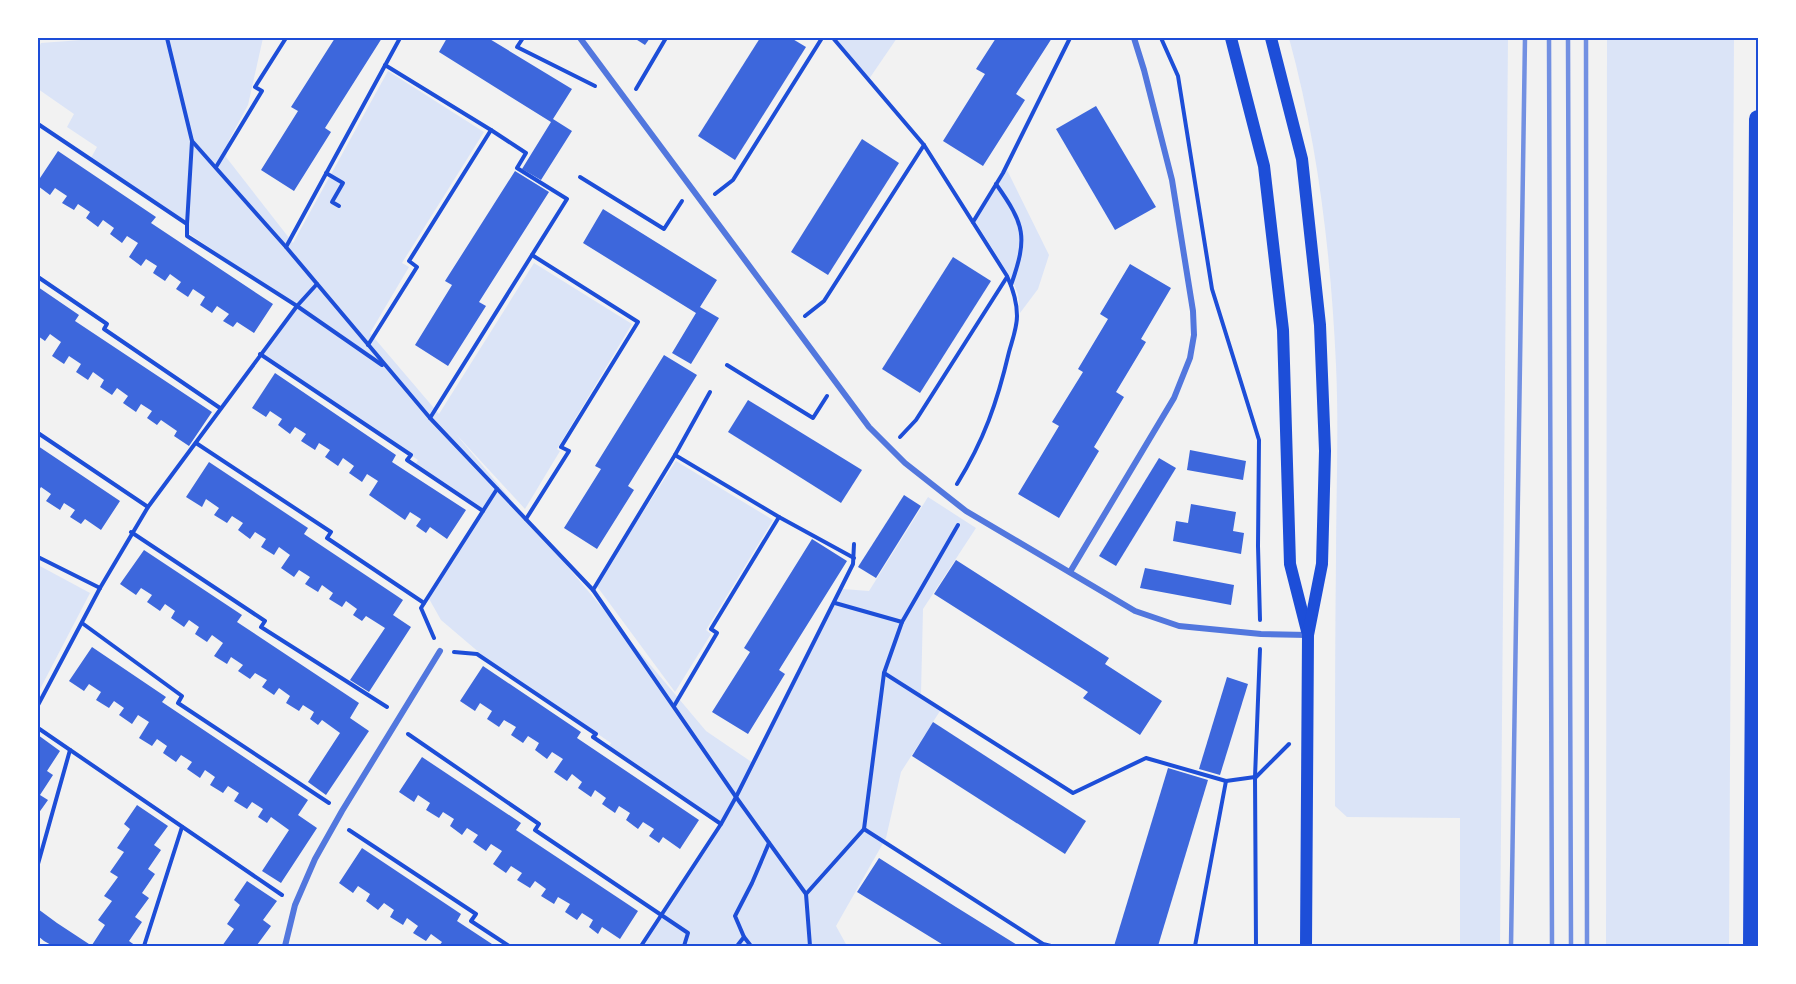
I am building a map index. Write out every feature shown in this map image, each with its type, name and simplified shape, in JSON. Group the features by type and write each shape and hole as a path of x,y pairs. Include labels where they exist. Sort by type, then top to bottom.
{"highway":[{"path":"1752,946 1758,118"}],"main road":[{"path":"1231,38 1264,166 1283,330 1290,564 1308,635"},
{"path":"1271,38 1302,159 1320,325 1325,451 1322,564 1308,635 1306,946"}],"street":[{"path":"580,38 793,326 869,427 888,448 966,511 1135,611 1179,626 1261,634 1308,635"},
{"path":"1070,572 1174,398 1190,358 1194,335 1193,311 1172,180 1134,38"},
{"path":"285,946 295,905 315,859 440,651"}],"path":[{"path":"167,38 192,141 187,236 297,306 388,369"},
{"path":"215,167 262,91 255,87 286,38"},
{"path":"286,247 400,38"},
{"path":"523,38 517,47 628,102 666,38"},
{"path":"702,204 733,180 822,38"},
{"path":"833,38 924,146 1007,276 1014,291 1017,318 999,395 973,459 949,498"},
{"path":"973,222 996,184 1070,38"},
{"path":"1161,38 1178,76 1212,289 1259,440 1258,546 1261,634 1255,777 1256,946"},
{"path":"385,65 526,153 517,168 567,199 430,418"},
{"path":"38,123 187,224"},
{"path":"368,345 417,267 408,261 490,130"},
{"path":"192,141 286,247 430,418 593,590 806,894 810,946"},
{"path":"793,326 824,301 924,146"},
{"path":"326,173 343,183 332,202 339,206"},
{"path":"580,177 664,229 691,187"},
{"path":"996,184 1019,220 1022,233 1017,270 1011,286"},
{"path":"526,519 569,451 561,447 638,322 532,255"},
{"path":"888,448 916,420 1007,276"},
{"path":"38,277 107,324 104,329 220,408"},
{"path":"38,705 131,532 260,354 317,284"},
{"path":"260,354 411,455 407,460 483,511"},
{"path":"727,365 813,418 836,382"},
{"path":"593,590 675,455 710,392"},
{"path":"38,433 148,507"},
{"path":"196,442 331,532 327,538 424,603"},
{"path":"675,455 779,517 854,558"},
{"path":"497,489 421,608 440,651 477,654 596,734 593,737 721,824"},
{"path":"806,894 864,829 884,673 902,622 966,511"},
{"path":"674,706 717,633 711,629 779,517"},
{"path":"131,532 265,621 261,627 400,716"},
{"path":"641,946 721,824 736,797 854,564 854,544"},
{"path":"38,556 100,588"},
{"path":"835,603 902,622"},
{"path":"82,623 182,696 178,703 342,811"},
{"path":"884,673 1073,793 1146,758 1226,781 1255,777 1307,726"},
{"path":"394,725 539,824 535,830 688,933 684,946"},
{"path":"38,728 295,905"},
{"path":"38,864 70,750"},
{"path":"1195,946 1226,781"},
{"path":"336,822 476,914 471,921 509,946"},
{"path":"144,946 182,827"},
{"path":"864,829 1033,937 1051,946"},
{"path":"751,946 744,937 735,916 769,843"},
{"path":"737,946 744,937"}],"shaded area":[{"path":"96,38 263,38 248,105 229,140 226,157 293,243 388,71 484,132 402,263 409,267 370,333 439,414 534,263 632,324 557,449 560,451 525,509 455,433 706,731 753,763 843,589 869,591 928,497 976,528 923,609 921,694 940,711 901,772 886,838 836,926 847,946 642,946 720,825 608,748 611,743 488,660 441,620 428,597 482,512 415,465 418,460 261,354 296,306 188,233 186,222 91,158 97,147 67,127 74,114 38,89 38,49 41,43"},
{"path":"833,38 897,38 869,79"},
{"path":"1289,38 1508,38 1500,946 1460,946 1460,818 1347,817 1335,806 1337,414 1334,324 1327,241 1315,159"},
{"path":"1607,38 1734,38 1729,946 1606,946"},
{"path":"1007,170 1049,255 1038,289 1020,313 1018,294 1012,280 975,221"},
{"path":"676,461 773,520 706,630 711,634 675,692 596,585"},
{"path":"38,565 90,593 38,693"}],"building":[{"path":"335,38 382,38 325,128 331,132 294,191 261,170 298,111 291,107"},
{"path":"447,38 488,38 572,89 553,119 572,131 541,180 522,169 551,122 439,52"},
{"path":"634,38 650,38 645,45"},
{"path":"760,38 791,38 806,47 735,160 698,136"},
{"path":"996,38 1052,38 1016,94 1025,100 983,166 943,141 985,74 976,69"},
{"path":"1096,106 1156,207 1115,230 1056,129"},
{"path":"862,139 899,163 828,275 791,252"},
{"path":"58,151 156,217 151,223 273,304 254,333 237,322 233,327 223,321 229,314 217,306 212,313 200,305 205,297 193,289 188,297 176,289 181,282 170,274 165,281 153,273 157,266 146,259 141,266 129,257 138,243 127,236 122,243 110,234 114,228 103,220 98,227 86,218 90,212 78,204 74,210 62,203 67,196 55,188 50,195 38,186 38,181"},
{"path":"515,171 549,192 479,302 486,306 448,366 415,345 452,285 445,281"},
{"path":"603,209 717,280 700,307 719,318 691,364 672,353 696,313 583,243"},
{"path":"953,257 991,281 920,393 882,369"},
{"path":"1130,264 1171,288 1141,339 1146,342 1116,392 1124,397 1094,447 1099,451 1059,518 1018,494 1059,426 1052,422 1083,372 1078,369 1108,319 1100,314"},
{"path":"38,287 79,315 75,321 212,412 189,446 174,436 177,431 161,420 157,425 147,418 152,411 141,404 136,412 123,403 128,396 117,388 112,395 100,387 104,380 93,372 88,380 76,372 81,364 69,356 64,364 52,356 61,342 50,334 45,341 38,336"},
{"path":"664,355 697,375 628,486 634,490 597,549 564,528 601,469 595,466"},
{"path":"275,373 396,455 392,462 466,510 447,539 430,527 426,533 416,526 421,519 410,512 405,520 369,495 378,481 367,474 362,482 349,473 354,466 343,458 338,466 325,457 330,450 319,443 315,450 301,441 306,434 295,427 290,434 278,425 282,419 270,411 266,417 252,408"},
{"path":"748,400 862,470 841,503 728,432"},
{"path":"38,446 120,501 101,530 85,519 81,524 70,517 75,510 64,503 60,510 46,501 51,494 41,487 38,492"},
{"path":"1190,450 1246,461 1243,480 1187,470"},
{"path":"1159,458 1176,468 1116,566 1099,556"},
{"path":"209,462 308,528 304,534 403,600 393,615 411,627 369,692 350,680 385,628 366,616 362,621 353,615 357,609 346,601 342,607 329,599 333,593 322,585 318,592 305,584 310,577 299,570 294,577 281,568 290,555 279,547 274,555 261,547 266,539 255,532 250,539 238,530 243,523 232,516 227,523 214,515 219,508 206,499 202,507 186,497"},
{"path":"904,495 921,506 876,578 858,567"},
{"path":"1191,504 1236,512 1233,531 1244,533 1241,554 1173,541 1176,521 1188,523"},
{"path":"812,539 847,561 779,670 785,674 748,734 712,712 750,652 744,648"},
{"path":"144,550 242,615 237,622 359,703 350,718 369,731 326,795 308,782 340,733 322,720 318,725 310,719 314,712 303,705 299,711 286,703 290,696 279,688 274,695 262,687 267,680 255,673 250,679 238,671 243,665 231,657 227,664 214,656 223,643 212,635 207,642 195,634 199,627 189,620 184,627 171,618 175,611 165,604 160,611 147,602 152,595 141,588 136,595 120,584"},
{"path":"956,560 1109,658 1105,664 1162,701 1140,735 1083,698 1088,692 934,594"},
{"path":"1145,568 1234,585 1231,605 1140,588"},
{"path":"92,647 166,697 162,702 308,800 298,815 317,828 281,883 262,871 289,830 271,817 267,823 258,817 263,809 252,802 247,809 234,801 239,793 228,786 223,793 210,785 215,777 205,770 200,778 187,769 192,762 181,755 176,762 163,753 167,746 157,739 152,746 139,738 149,722 138,715 132,724 119,715 124,708 114,701 109,708 96,700 101,692 89,684 84,691 69,681"},
{"path":"483,666 581,732 577,738 699,820 680,849 663,837 659,843 649,836 654,829 643,822 638,829 626,820 630,813 619,806 615,813 602,804 606,798 595,790 591,797 578,788 582,782 572,774 567,781 554,772 563,759 552,752 547,759 535,750 539,743 528,736 523,743 511,735 516,727 504,720 499,727 487,719 492,711 480,703 475,711 460,701"},
{"path":"1227,677 1248,684 1220,775 1199,769"},
{"path":"933,722 1086,821 1065,854 912,756"},
{"path":"38,735 60,751 47,771 53,775 40,795 48,800 38,814"},
{"path":"422,757 521,823 516,830 638,911 620,939 602,927 598,934 589,927 593,920 582,913 577,920 565,912 570,904 558,897 554,904 541,896 546,889 535,881 530,888 517,880 522,873 511,866 506,873 493,864 502,851 491,844 486,851 473,842 478,835 467,828 462,835 450,826 454,819 443,812 439,818 426,810 430,803 418,795 414,802 399,792"},
{"path":"1168,768 1208,780 1158,946 1114,946"},
{"path":"137,805 168,826 154,845 161,850 148,869 155,874 142,893 149,898 135,917 142,922 129,941 136,946 94,946 92,945 105,925 98,920 112,901 104,896 118,877 110,872 124,852 117,848 130,829 124,824"},
{"path":"362,848 461,914 457,921 495,946 439,946 442,942 431,934 426,941 413,933 418,926 407,918 403,925 390,917 394,910 384,903 378,910 366,901 370,894 358,886 353,893 339,883"},
{"path":"879,858 1019,946 945,946 857,892"},
{"path":"247,881 277,901 263,920 271,926 257,945 260,946 222,946 234,929 227,924 240,905 234,900"},
{"path":"38,909 92,946 53,946 44,941 38,936"}],"railway":[{"path":"1511,946 1525,38"},
{"path":"1549,38 1552,946"},
{"path":"1568,38 1571,946"},
{"path":"1586,38 1587,946"}]}
